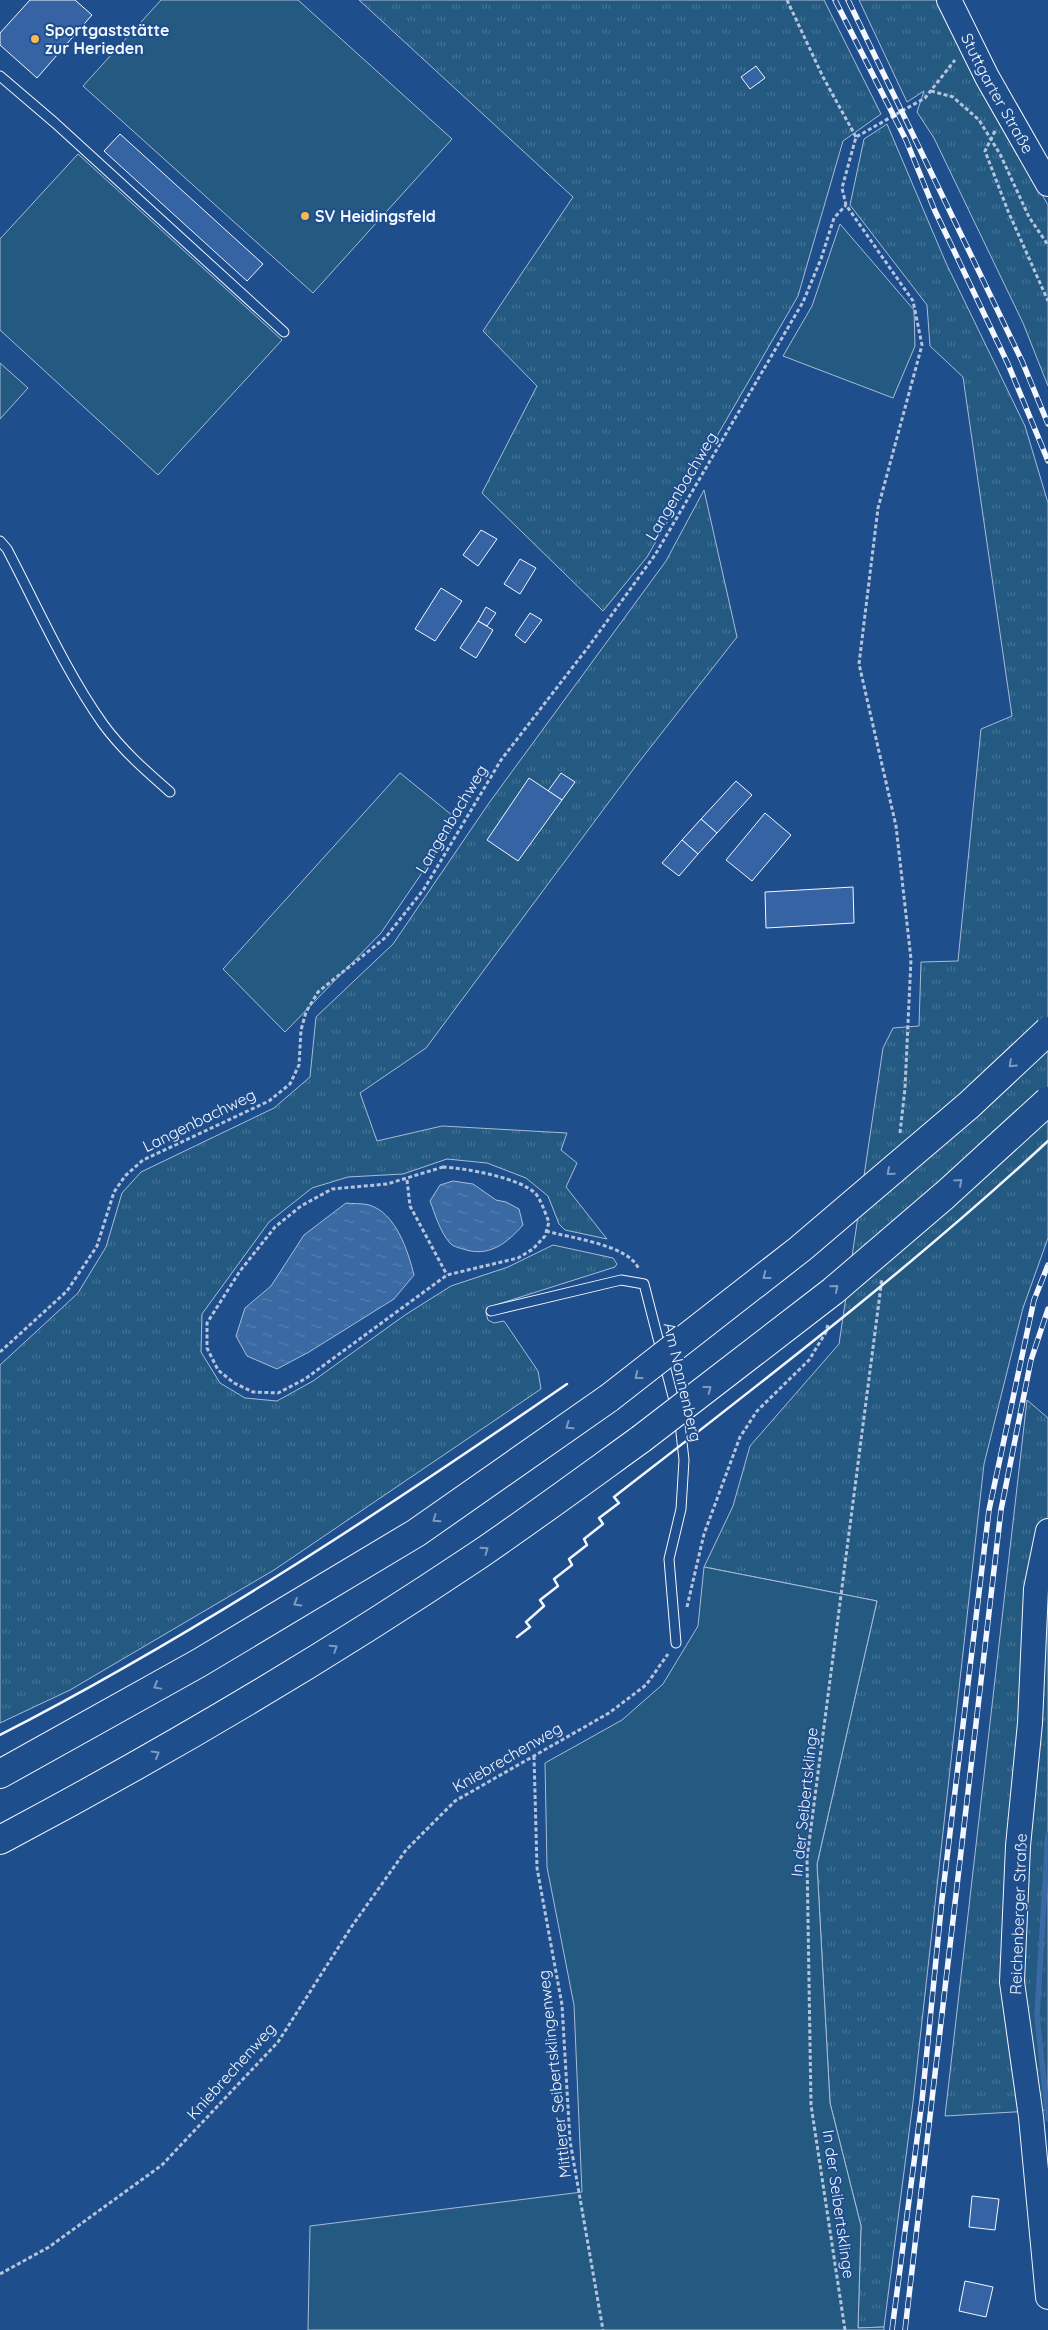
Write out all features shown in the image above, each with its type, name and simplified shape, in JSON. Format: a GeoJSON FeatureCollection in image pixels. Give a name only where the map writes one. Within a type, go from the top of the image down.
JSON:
{"type":"FeatureCollection","features":[{"type":"Feature","properties":{"kind":"highway"},"geometry":{"type":"LineString","coordinates":[[0,1774],[199,1663],[416,1533],[609,1398],[800,1249],[969,1105],[1048,1031]]}},
{"type":"Feature","properties":{"kind":"highway"},"geometry":{"type":"LineString","coordinates":[[0,1840],[72,1802],[309,1664],[479,1554],[641,1439],[832,1291],[945,1195],[1048,1101]]}},
{"type":"Feature","properties":{"kind":"highway"},"geometry":{"type":"LineString","coordinates":[[0,1761],[48,1748]]}},
{"type":"Feature","properties":{"kind":"highway"},"geometry":{"type":"LineString","coordinates":[[0,1861],[72,1802]]}},
{"type":"Feature","properties":{"kind":"main road","name":"Stuttgarter Straße"},"geometry":{"type":"LineString","coordinates":[[949,0],[987,76],[1048,184]]}},
{"type":"Feature","properties":{"kind":"main road","name":"Reichenberger Straße"},"geometry":{"type":"LineString","coordinates":[[1048,1531],[1036,1589],[1030,1722],[1018,1846],[1012,1982],[1031,2117],[1048,2297]]}},
{"type":"Feature","properties":{"kind":"lane"},"geometry":{"type":"LineString","coordinates":[[0,76],[284,332]]}},
{"type":"Feature","properties":{"kind":"lane"},"geometry":{"type":"LineString","coordinates":[[0,541],[7,550],[76,683],[104,725],[134,760],[170,792]]}},
{"type":"Feature","properties":{"kind":"lane"},"geometry":{"type":"LineString","coordinates":[[492,1311],[621,1280],[644,1284]]}},
{"type":"Feature","properties":{"kind":"lane","name":"Am Nonnenberg"},"geometry":{"type":"LineString","coordinates":[[644,1284],[680,1424],[684,1460],[681,1509],[669,1558],[676,1643]]}},
{"type":"Feature","properties":{"kind":"path"},"geometry":{"type":"LineString","coordinates":[[787,0],[823,77],[856,137],[842,188],[846,205],[913,301],[922,345],[878,508],[859,664],[896,826],[911,960],[907,1054]]}},
{"type":"Feature","properties":{"kind":"path"},"geometry":{"type":"LineString","coordinates":[[856,137],[925,98],[970,40]]}},
{"type":"Feature","properties":{"kind":"path"},"geometry":{"type":"LineString","coordinates":[[931,91],[953,97],[979,120],[991,140],[1029,217],[1048,244]]}},
{"type":"Feature","properties":{"kind":"path"},"geometry":{"type":"LineString","coordinates":[[1013,120],[995,131],[985,151],[1008,211],[1048,300]]}},
{"type":"Feature","properties":{"kind":"path","name":"Langenbachweg"},"geometry":{"type":"LineString","coordinates":[[0,1352],[67,1291],[97,1246],[114,1192],[124,1176],[144,1160],[269,1101],[290,1084],[299,1065],[301,1030],[306,1012],[318,992],[386,937],[424,889],[501,760],[589,646],[655,555],[803,302],[821,259],[834,218],[846,205]]}},
{"type":"Feature","properties":{"kind":"path"},"geometry":{"type":"LineString","coordinates":[[443,1167],[469,1169],[525,1187],[535,1193],[549,1222],[546,1232],[545,1236],[533,1249],[518,1258],[447,1275],[305,1378],[278,1393],[253,1392],[234,1383],[218,1370],[207,1348],[207,1323],[240,1271],[275,1227],[301,1206],[332,1188],[387,1184],[407,1180],[443,1167]]}},
{"type":"Feature","properties":{"kind":"path"},"geometry":{"type":"LineString","coordinates":[[407,1180],[410,1206],[447,1275]]}},
{"type":"Feature","properties":{"kind":"path"},"geometry":{"type":"LineString","coordinates":[[546,1232],[618,1250],[637,1264],[644,1284]]}},
{"type":"Feature","properties":{"kind":"path","name":"Kniebrechenweg"},"geometry":{"type":"LineString","coordinates":[[0,2274],[49,2247],[162,2165],[278,2042],[352,1926],[406,1850],[455,1801],[609,1713],[646,1685],[676,1643],[693,1586],[704,1534],[740,1437],[757,1410],[809,1360],[826,1332],[828,1323]]}},
{"type":"Feature","properties":{"kind":"path","name":"In der Seibertsklinge"},"geometry":{"type":"LineString","coordinates":[[845,2330],[811,2106],[807,1858],[875,1337]]}},
{"type":"Feature","properties":{"kind":"path","name":"Mittlerer Seibertsklingenweg"},"geometry":{"type":"LineString","coordinates":[[534,1755],[538,1868],[562,2005],[570,2141],[603,2330]]}},
{"type":"Feature","properties":{"kind":"green space","name":"SV Heidingsfeld"},"geometry":{"type":"Polygon","coordinates":[[[161,0],[298,0],[452,139],[313,293],[83,86],[161,0]]]}},
{"type":"Feature","properties":{"kind":"green space"},"geometry":{"type":"Polygon","coordinates":[[[359,0],[824,0],[881,114],[843,141],[798,296],[647,557],[603,611],[482,493],[537,386],[483,331],[573,197],[359,0]]]}},
{"type":"Feature","properties":{"kind":"green space"},"geometry":{"type":"Polygon","coordinates":[[[859,0],[936,0],[988,100],[1048,205],[1048,386],[1023,323],[934,138],[917,112],[924,91],[907,102],[859,0]]]}},
{"type":"Feature","properties":{"kind":"green space"},"geometry":{"type":"Polygon","coordinates":[[[887,124],[946,263],[1025,426],[1048,503],[1048,1238],[1023,1308],[984,1464],[913,2102],[884,2327],[858,2328],[861,2226],[830,2103],[817,1864],[877,1601],[704,1567],[733,1506],[750,1446],[839,1344],[883,1048],[893,1028],[919,1026],[921,962],[958,961],[981,729],[1012,716],[963,377],[930,346],[927,305],[850,205],[864,139],[887,124]]]}},
{"type":"Feature","properties":{"kind":"green space"},"geometry":{"type":"Polygon","coordinates":[[[78,154],[282,340],[158,475],[0,330],[0,239],[78,154]]]}},
{"type":"Feature","properties":{"kind":"green space"},"geometry":{"type":"Polygon","coordinates":[[[840,224],[914,310],[915,346],[893,398],[783,356],[812,306],[840,224]]]}},
{"type":"Feature","properties":{"kind":"green space"},"geometry":{"type":"Polygon","coordinates":[[[0,363],[28,388],[0,419],[0,363]]]}},
{"type":"Feature","properties":{"kind":"green space"},"geometry":{"type":"Polygon","coordinates":[[[704,490],[737,637],[635,767],[426,1048],[360,1093],[377,1141],[442,1126],[567,1133],[561,1150],[577,1163],[566,1187],[607,1239],[565,1230],[559,1224],[548,1196],[526,1178],[487,1163],[447,1159],[403,1174],[348,1177],[312,1188],[269,1222],[202,1314],[201,1352],[220,1383],[245,1398],[277,1401],[313,1381],[405,1315],[451,1286],[508,1267],[553,1245],[613,1258],[617,1264],[615,1267],[489,1307],[486,1313],[488,1320],[494,1323],[504,1321],[538,1371],[541,1389],[274,1570],[70,1690],[0,1723],[0,1365],[78,1293],[106,1247],[122,1193],[141,1172],[274,1108],[310,1077],[316,1017],[393,944],[489,803],[666,561],[704,490]]]}},
{"type":"Feature","properties":{"kind":"green space"},"geometry":{"type":"Polygon","coordinates":[[[400,773],[458,820],[381,933],[285,1032],[223,969],[400,773]]]}},
{"type":"Feature","properties":{"kind":"green space"},"geometry":{"type":"Polygon","coordinates":[[[1027,1400],[1048,1418],[1048,2110],[945,2116],[1027,1400]]]}},
{"type":"Feature","properties":{"kind":"green space"},"geometry":{"type":"Polygon","coordinates":[[[704,1567],[877,1601],[817,1864],[830,2103],[861,2226],[858,2328],[884,2327],[884,2330],[308,2330],[310,2226],[582,2192],[574,2005],[547,1867],[545,1763],[622,1720],[663,1684],[698,1626],[704,1567]]]}},
{"type":"Feature","properties":{"kind":"water"},"geometry":{"type":"Polygon","coordinates":[[[453,1181],[473,1184],[496,1200],[506,1202],[519,1209],[523,1225],[511,1238],[489,1250],[481,1252],[472,1251],[452,1245],[446,1239],[430,1201],[440,1185],[453,1181]]]}},
{"type":"Feature","properties":{"kind":"water"},"geometry":{"type":"Polygon","coordinates":[[[346,1203],[369,1205],[387,1216],[394,1224],[404,1244],[414,1275],[394,1299],[309,1352],[277,1369],[247,1356],[236,1336],[245,1308],[271,1286],[304,1235],[346,1203]]]}},
{"type":"Feature","properties":{"kind":"building","name":"Sportgaststätte zur Herieden"},"geometry":{"type":"Polygon","coordinates":[[[30,0],[75,0],[92,15],[37,78],[0,45],[0,33],[30,0]]]}},
{"type":"Feature","properties":{"kind":"building"},"geometry":{"type":"Polygon","coordinates":[[[756,66],[765,78],[750,89],[741,77],[756,66]]]}},
{"type":"Feature","properties":{"kind":"building"},"geometry":{"type":"Polygon","coordinates":[[[120,134],[263,264],[247,281],[104,151],[120,134]]]}},
{"type":"Feature","properties":{"kind":"building"},"geometry":{"type":"Polygon","coordinates":[[[481,530],[497,539],[478,566],[463,555],[481,530]]]}},
{"type":"Feature","properties":{"kind":"building"},"geometry":{"type":"Polygon","coordinates":[[[520,559],[536,568],[520,594],[504,584],[520,559]]]}},
{"type":"Feature","properties":{"kind":"building"},"geometry":{"type":"Polygon","coordinates":[[[441,588],[462,601],[435,641],[415,629],[441,588]]]}},
{"type":"Feature","properties":{"kind":"building"},"geometry":{"type":"Polygon","coordinates":[[[486,607],[496,613],[487,626],[478,621],[486,607]]]}},
{"type":"Feature","properties":{"kind":"building"},"geometry":{"type":"Polygon","coordinates":[[[530,613],[542,620],[525,643],[515,635],[530,613]]]}},
{"type":"Feature","properties":{"kind":"building"},"geometry":{"type":"Polygon","coordinates":[[[478,621],[493,630],[476,658],[460,648],[478,621]]]}},
{"type":"Feature","properties":{"kind":"building"},"geometry":{"type":"Polygon","coordinates":[[[561,773],[575,782],[562,800],[548,791],[561,773]]]}},
{"type":"Feature","properties":{"kind":"building"},"geometry":{"type":"Polygon","coordinates":[[[529,778],[562,800],[518,861],[487,840],[529,778]]]}},
{"type":"Feature","properties":{"kind":"building"},"geometry":{"type":"Polygon","coordinates":[[[736,781],[752,795],[717,833],[701,819],[736,781]]]}},
{"type":"Feature","properties":{"kind":"building"},"geometry":{"type":"Polygon","coordinates":[[[765,813],[791,835],[752,881],[726,860],[765,813]]]}},
{"type":"Feature","properties":{"kind":"building"},"geometry":{"type":"Polygon","coordinates":[[[701,819],[717,833],[698,854],[682,840],[701,819]]]}},
{"type":"Feature","properties":{"kind":"building"},"geometry":{"type":"Polygon","coordinates":[[[682,840],[698,854],[679,876],[662,863],[682,840]]]}},
{"type":"Feature","properties":{"kind":"building"},"geometry":{"type":"Polygon","coordinates":[[[853,887],[854,923],[766,928],[765,892],[853,887]]]}},
{"type":"Feature","properties":{"kind":"building"},"geometry":{"type":"Polygon","coordinates":[[[972,2196],[999,2199],[995,2230],[969,2227],[972,2196]]]}},
{"type":"Feature","properties":{"kind":"building"},"geometry":{"type":"Polygon","coordinates":[[[965,2281],[993,2287],[986,2317],[959,2311],[965,2281]]]}},
{"type":"Feature","properties":{"kind":"waterway"},"geometry":{"type":"LineString","coordinates":[[1048,1835],[1037,2016],[1048,2119]]}},
{"type":"Feature","properties":{"kind":"railway"},"geometry":{"type":"LineString","coordinates":[[835,0],[906,140],[935,211],[1008,364],[1048,461]]}},
{"type":"Feature","properties":{"kind":"railway"},"geometry":{"type":"LineString","coordinates":[[848,0],[1022,361],[1048,424]]}},
{"type":"Feature","properties":{"kind":"railway"},"geometry":{"type":"LineString","coordinates":[[892,2330],[922,2101],[942,1899],[989,1510],[1034,1300],[1048,1265]]}},
{"type":"Feature","properties":{"kind":"railway"},"geometry":{"type":"LineString","coordinates":[[905,2330],[1001,1510],[1031,1360],[1048,1309]]}},
{"type":"Feature","properties":{"kind":"wall"},"geometry":{"type":"LineString","coordinates":[[517,1637],[530,1627],[526,1622],[544,1606],[540,1600],[558,1586],[554,1579],[572,1565],[569,1559],[587,1545],[584,1539],[603,1524],[599,1518],[619,1503],[614,1497],[835,1324],[943,1234],[1048,1141]]}},
{"type":"Feature","properties":{"kind":"wall"},"geometry":{"type":"LineString","coordinates":[[0,1735],[146,1655],[289,1569],[429,1478],[567,1384]]}},
{"type":"Feature","properties":{"kind":"place","name":"Sportgaststätte zur Herieden"},"geometry":{"type":"Point","coordinates":[35,39]}},
{"type":"Feature","properties":{"kind":"place","name":"SV Heidingsfeld"},"geometry":{"type":"Point","coordinates":[305,216]}}]}
